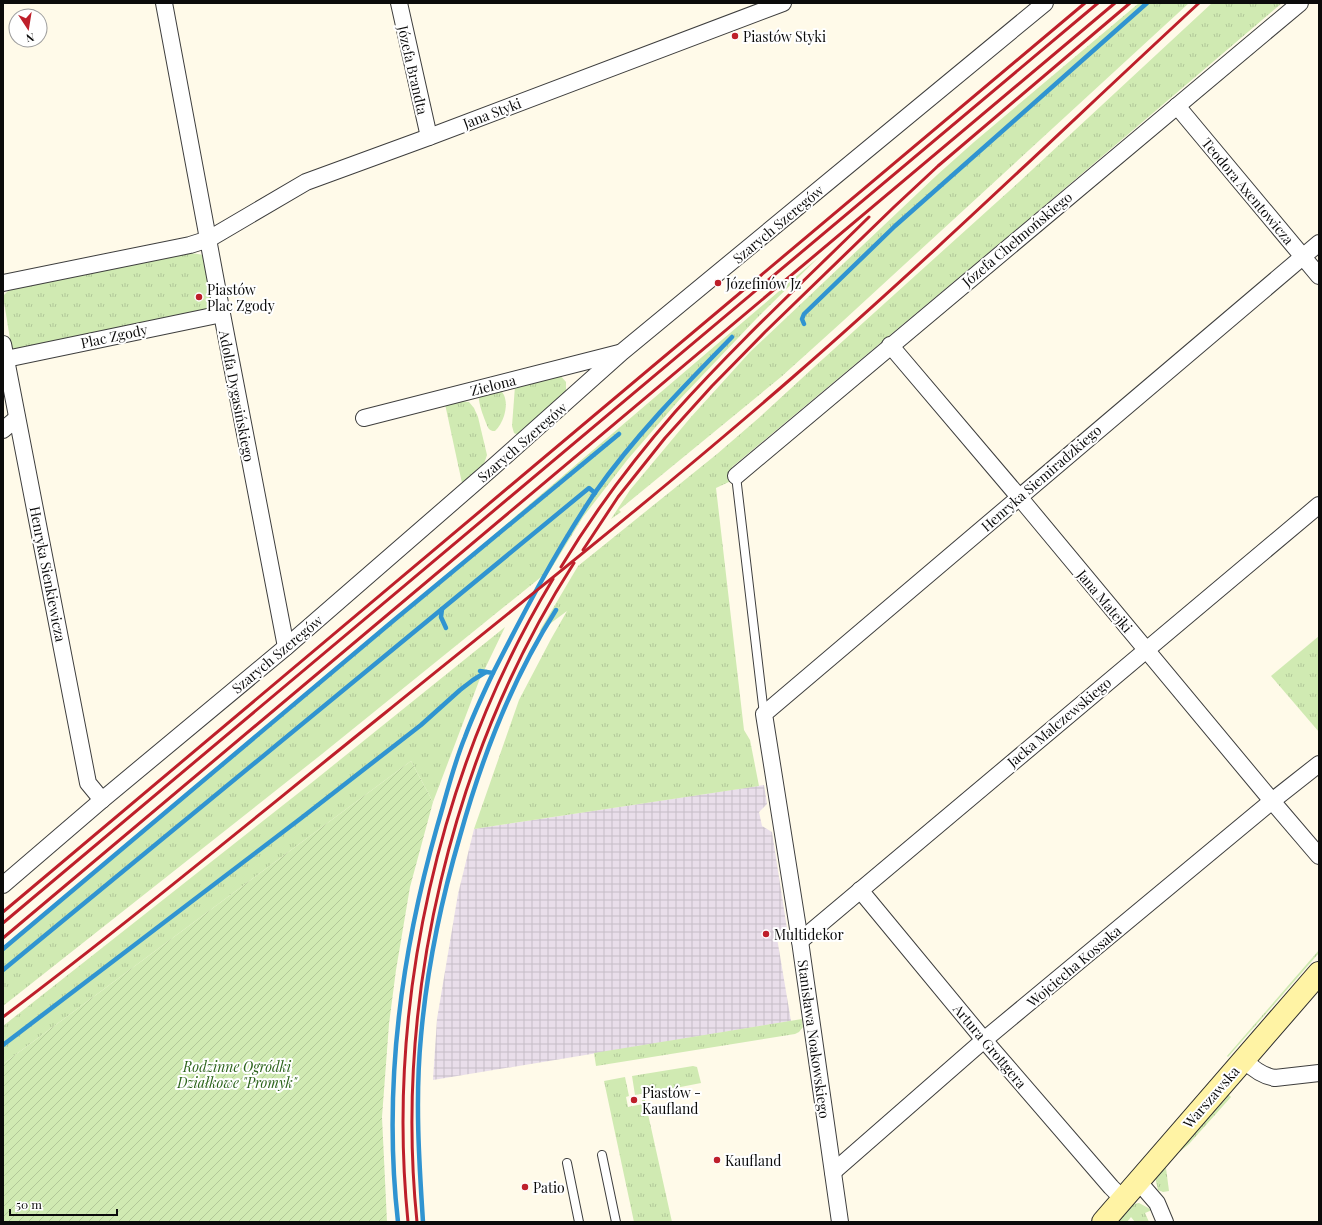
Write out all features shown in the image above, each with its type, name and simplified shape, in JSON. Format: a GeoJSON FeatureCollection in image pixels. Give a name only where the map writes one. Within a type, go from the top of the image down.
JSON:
{"type":"FeatureCollection","features":[{"type":"Feature","properties":{"kind":"street","name":"Adolfa Dygasińskiego"},"geometry":{"type":"LineString","coordinates":[[164,3],[286,647]]}},
{"type":"Feature","properties":{"kind":"street","name":"Józefa Brandta"},"geometry":{"type":"LineString","coordinates":[[399,3],[428,137]]}},
{"type":"Feature","properties":{"kind":"street","name":"Jana Styki"},"geometry":{"type":"LineString","coordinates":[[209,239],[306,182],[783,3]]}},
{"type":"Feature","properties":{"kind":"street","name":"Szarych Szeregów"},"geometry":{"type":"LineString","coordinates":[[3,885],[102,800],[286,647],[492,468],[622,352],[1045,3]]}},
{"type":"Feature","properties":{"kind":"street","name":"Józefa Chełmońskiego"},"geometry":{"type":"LineString","coordinates":[[736,476],[890,345],[1300,3]]}},
{"type":"Feature","properties":{"kind":"street","name":"Teodora Axentowicza"},"geometry":{"type":"LineString","coordinates":[[1177,106],[1304,256],[1319,276]]}},
{"type":"Feature","properties":{"kind":"street"},"geometry":{"type":"LineString","coordinates":[[3,283],[190,245],[209,239]]}},
{"type":"Feature","properties":{"kind":"street","name":"Henryka Siemiradzkiego"},"geometry":{"type":"LineString","coordinates":[[764,714],[1319,243]]}},
{"type":"Feature","properties":{"kind":"street","name":"Plac Zgody"},"geometry":{"type":"LineString","coordinates":[[4,351],[222,314]]}},
{"type":"Feature","properties":{"kind":"street","name":"Jana Matejki"},"geometry":{"type":"LineString","coordinates":[[890,345],[1319,856]]}},
{"type":"Feature","properties":{"kind":"street","name":"Henryka Sienkiewicza"},"geometry":{"type":"LineString","coordinates":[[4,351],[88,783],[102,800]]}},
{"type":"Feature","properties":{"kind":"street","name":"Zielona"},"geometry":{"type":"LineString","coordinates":[[364,418],[622,352]]}},
{"type":"Feature","properties":{"kind":"street"},"geometry":{"type":"LineString","coordinates":[[3,430],[17,418]]}},
{"type":"Feature","properties":{"kind":"street","name":"Jacka Malczewskiego"},"geometry":{"type":"LineString","coordinates":[[800,941],[1319,505]]}},
{"type":"Feature","properties":{"kind":"street","name":"Stanisława Noakowskiego"},"geometry":{"type":"LineString","coordinates":[[764,714],[800,941],[840,1222]]}},
{"type":"Feature","properties":{"kind":"street","name":"Wojciecha Kossaka"},"geometry":{"type":"LineString","coordinates":[[833,1172],[984,1040],[1272,801],[1319,764]]}},
{"type":"Feature","properties":{"kind":"street","name":"Artura Grottgera"},"geometry":{"type":"LineString","coordinates":[[860,890],[984,1040],[1110,1187],[1123,1199]]}},
{"type":"Feature","properties":{"kind":"street","name":"Warszawska"},"geometry":{"type":"LineString","coordinates":[[1102,1222],[1319,973]]}},
{"type":"Feature","properties":{"kind":"street"},"geometry":{"type":"LineString","coordinates":[[1244,1060],[1261,1074],[1270,1078],[1319,1073]]}},
{"type":"Feature","properties":{"kind":"street"},"geometry":{"type":"LineString","coordinates":[[1138,1181],[1157,1203],[1165,1222]]}},
{"type":"Feature","properties":{"kind":"lane"},"geometry":{"type":"LineString","coordinates":[[736,476],[764,714]]}},
{"type":"Feature","properties":{"kind":"lane"},"geometry":{"type":"LineString","coordinates":[[602,1155],[616,1222]]}},
{"type":"Feature","properties":{"kind":"lane"},"geometry":{"type":"LineString","coordinates":[[567,1163],[579,1222]]}},
{"type":"Feature","properties":{"kind":"shaded area"},"geometry":{"type":"Polygon","coordinates":[[[764,785],[767,804],[759,812],[762,826],[772,832],[788,935],[777,938],[791,1021],[433,1080],[437,1019],[458,894],[474,829],[764,785]]]}},
{"type":"Feature","properties":{"kind":"green space"},"geometry":{"type":"Polygon","coordinates":[[[1139,3],[1189,3],[781,377],[619,510],[621,512],[611,519],[630,490],[691,417],[750,352],[937,175],[1139,3]]]}},
{"type":"Feature","properties":{"kind":"green space"},"geometry":{"type":"Polygon","coordinates":[[[1212,3],[1282,3],[1024,223],[732,467],[731,481],[716,488],[744,730],[750,740],[759,786],[474,829],[519,700],[567,611],[539,632],[578,566],[717,454],[761,416],[1019,182],[1212,3]]]}},
{"type":"Feature","properties":{"kind":"green space"},"geometry":{"type":"Polygon","coordinates":[[[191,253],[204,255],[214,305],[212,311],[12,351],[3,296],[11,288],[191,253]]]}},
{"type":"Feature","properties":{"kind":"green space"},"geometry":{"type":"Polygon","coordinates":[[[819,257],[757,318],[680,399],[628,459],[583,517],[551,569],[322,754],[3,1006],[3,949],[393,621],[819,257]]]}},
{"type":"Feature","properties":{"kind":"green space"},"geometry":{"type":"Polygon","coordinates":[[[558,373],[566,382],[566,394],[518,435],[514,433],[512,426],[515,386],[558,373]]]}},
{"type":"Feature","properties":{"kind":"green space"},"geometry":{"type":"Polygon","coordinates":[[[500,389],[504,394],[506,406],[498,428],[493,431],[489,429],[484,418],[479,396],[482,391],[500,389]]]}},
{"type":"Feature","properties":{"kind":"green space"},"geometry":{"type":"Polygon","coordinates":[[[459,401],[469,402],[474,408],[478,417],[487,455],[483,467],[462,483],[445,404],[459,401]]]}},
{"type":"Feature","properties":{"kind":"green space"},"geometry":{"type":"Polygon","coordinates":[[[505,627],[479,681],[433,802],[411,761],[3,1064],[3,1026],[315,780],[505,627]]]}},
{"type":"Feature","properties":{"kind":"green space"},"geometry":{"type":"Polygon","coordinates":[[[1319,636],[1319,732],[1271,676],[1319,636]]]}},
{"type":"Feature","properties":{"kind":"green space","name":"Rodzinne Ogródki Działkowe \"Promyk\""},"geometry":{"type":"Polygon","coordinates":[[[411,761],[433,802],[410,887],[396,970],[389,1024],[382,1117],[387,1222],[3,1222],[3,1064],[411,761]]]}},
{"type":"Feature","properties":{"kind":"green space"},"geometry":{"type":"Polygon","coordinates":[[[1319,950],[1319,953],[1228,1057],[1227,1056],[1319,950]]]}},
{"type":"Feature","properties":{"kind":"green space"},"geometry":{"type":"Polygon","coordinates":[[[802,1019],[803,1027],[795,1034],[596,1066],[594,1053],[802,1019]]]}},
{"type":"Feature","properties":{"kind":"green space"},"geometry":{"type":"Polygon","coordinates":[[[693,1066],[697,1067],[701,1083],[635,1095],[632,1076],[693,1066]]]}},
{"type":"Feature","properties":{"kind":"green space"},"geometry":{"type":"Polygon","coordinates":[[[625,1077],[629,1096],[626,1097],[628,1107],[643,1104],[641,1096],[644,1096],[672,1222],[634,1222],[604,1081],[625,1077]]]}},
{"type":"Feature","properties":{"kind":"green space"},"geometry":{"type":"Polygon","coordinates":[[[1227,1093],[1231,1097],[1189,1144],[1171,1159],[1227,1093]]]}},
{"type":"Feature","properties":{"kind":"green space"},"geometry":{"type":"Polygon","coordinates":[[[1162,1165],[1166,1168],[1169,1191],[1163,1192],[1158,1190],[1155,1177],[1162,1165]]]}},
{"type":"Feature","properties":{"kind":"green space"},"geometry":{"type":"Polygon","coordinates":[[[1139,1203],[1152,1210],[1145,1213],[1149,1222],[1135,1222],[1131,1217],[1127,1222],[1112,1222],[1133,1204],[1139,1203]]]}},
{"type":"Feature","properties":{"kind":"waterway"},"geometry":{"type":"LineString","coordinates":[[804,324],[802,319],[804,314],[895,226],[1147,3]]}},
{"type":"Feature","properties":{"kind":"waterway"},"geometry":{"type":"LineString","coordinates":[[493,673],[541,582],[594,494],[642,432],[732,337]]}},
{"type":"Feature","properties":{"kind":"waterway"},"geometry":{"type":"LineString","coordinates":[[3,949],[393,621],[619,434]]}},
{"type":"Feature","properties":{"kind":"waterway"},"geometry":{"type":"LineString","coordinates":[[3,970],[589,488],[595,493]]}},
{"type":"Feature","properties":{"kind":"waterway"},"geometry":{"type":"LineString","coordinates":[[442,609],[441,617],[446,628]]}},
{"type":"Feature","properties":{"kind":"waterway"},"geometry":{"type":"LineString","coordinates":[[423,1222],[418,1129],[419,1059],[427,985],[441,910],[453,860],[488,748],[512,691],[540,636],[556,610]]}},
{"type":"Feature","properties":{"kind":"waterway"},"geometry":{"type":"LineString","coordinates":[[398,1222],[394,1172],[394,1072],[398,1023],[405,973],[424,875],[450,782],[468,729],[493,673],[480,671]]}},
{"type":"Feature","properties":{"kind":"waterway"},"geometry":{"type":"LineString","coordinates":[[3,1045],[300,819],[421,725],[460,690],[486,672]]}},
{"type":"Feature","properties":{"kind":"railway"},"geometry":{"type":"LineString","coordinates":[[3,912],[1085,3]]}},
{"type":"Feature","properties":{"kind":"railway"},"geometry":{"type":"LineString","coordinates":[[3,923],[1098,3]]}},
{"type":"Feature","properties":{"kind":"railway"},"geometry":{"type":"LineString","coordinates":[[3,938],[1115,3]]}},
{"type":"Feature","properties":{"kind":"railway"},"geometry":{"type":"LineString","coordinates":[[583,550],[618,497],[665,438],[712,386],[765,332],[938,166],[1130,3]]}},
{"type":"Feature","properties":{"kind":"railway"},"geometry":{"type":"LineString","coordinates":[[3,1017],[52,980],[195,866],[590,547],[743,420],[845,331],[998,192],[1199,3]]}},
{"type":"Feature","properties":{"kind":"railway"},"geometry":{"type":"LineString","coordinates":[[561,567],[587,526],[615,487],[675,412],[746,337],[869,217]]}},
{"type":"Feature","properties":{"kind":"railway"},"geometry":{"type":"LineString","coordinates":[[417,1222],[412,1137],[415,1051],[424,965],[441,880],[465,796],[495,715],[531,637],[574,563]]}},
{"type":"Feature","properties":{"kind":"railway"},"geometry":{"type":"LineString","coordinates":[[408,1222],[403,1139],[405,1056],[414,972],[430,889],[451,808],[479,728],[513,652],[553,579]]}},
{"type":"Feature","properties":{"kind":"place","name":"Piastów Styki"},"geometry":{"type":"Point","coordinates":[735,36]}},
{"type":"Feature","properties":{"kind":"place","name":"Józefinów Jz"},"geometry":{"type":"Point","coordinates":[718,283]}},
{"type":"Feature","properties":{"kind":"place","name":"Piastów Plac Zgody"},"geometry":{"type":"Point","coordinates":[199,297]}},
{"type":"Feature","properties":{"kind":"place","name":"Multidekor"},"geometry":{"type":"Point","coordinates":[766,934]}},
{"type":"Feature","properties":{"kind":"place","name":"Piastów - Kaufland"},"geometry":{"type":"Point","coordinates":[634,1100]}},
{"type":"Feature","properties":{"kind":"place","name":"Kaufland"},"geometry":{"type":"Point","coordinates":[717,1160]}},
{"type":"Feature","properties":{"kind":"place","name":"Patio"},"geometry":{"type":"Point","coordinates":[525,1187]}}]}
